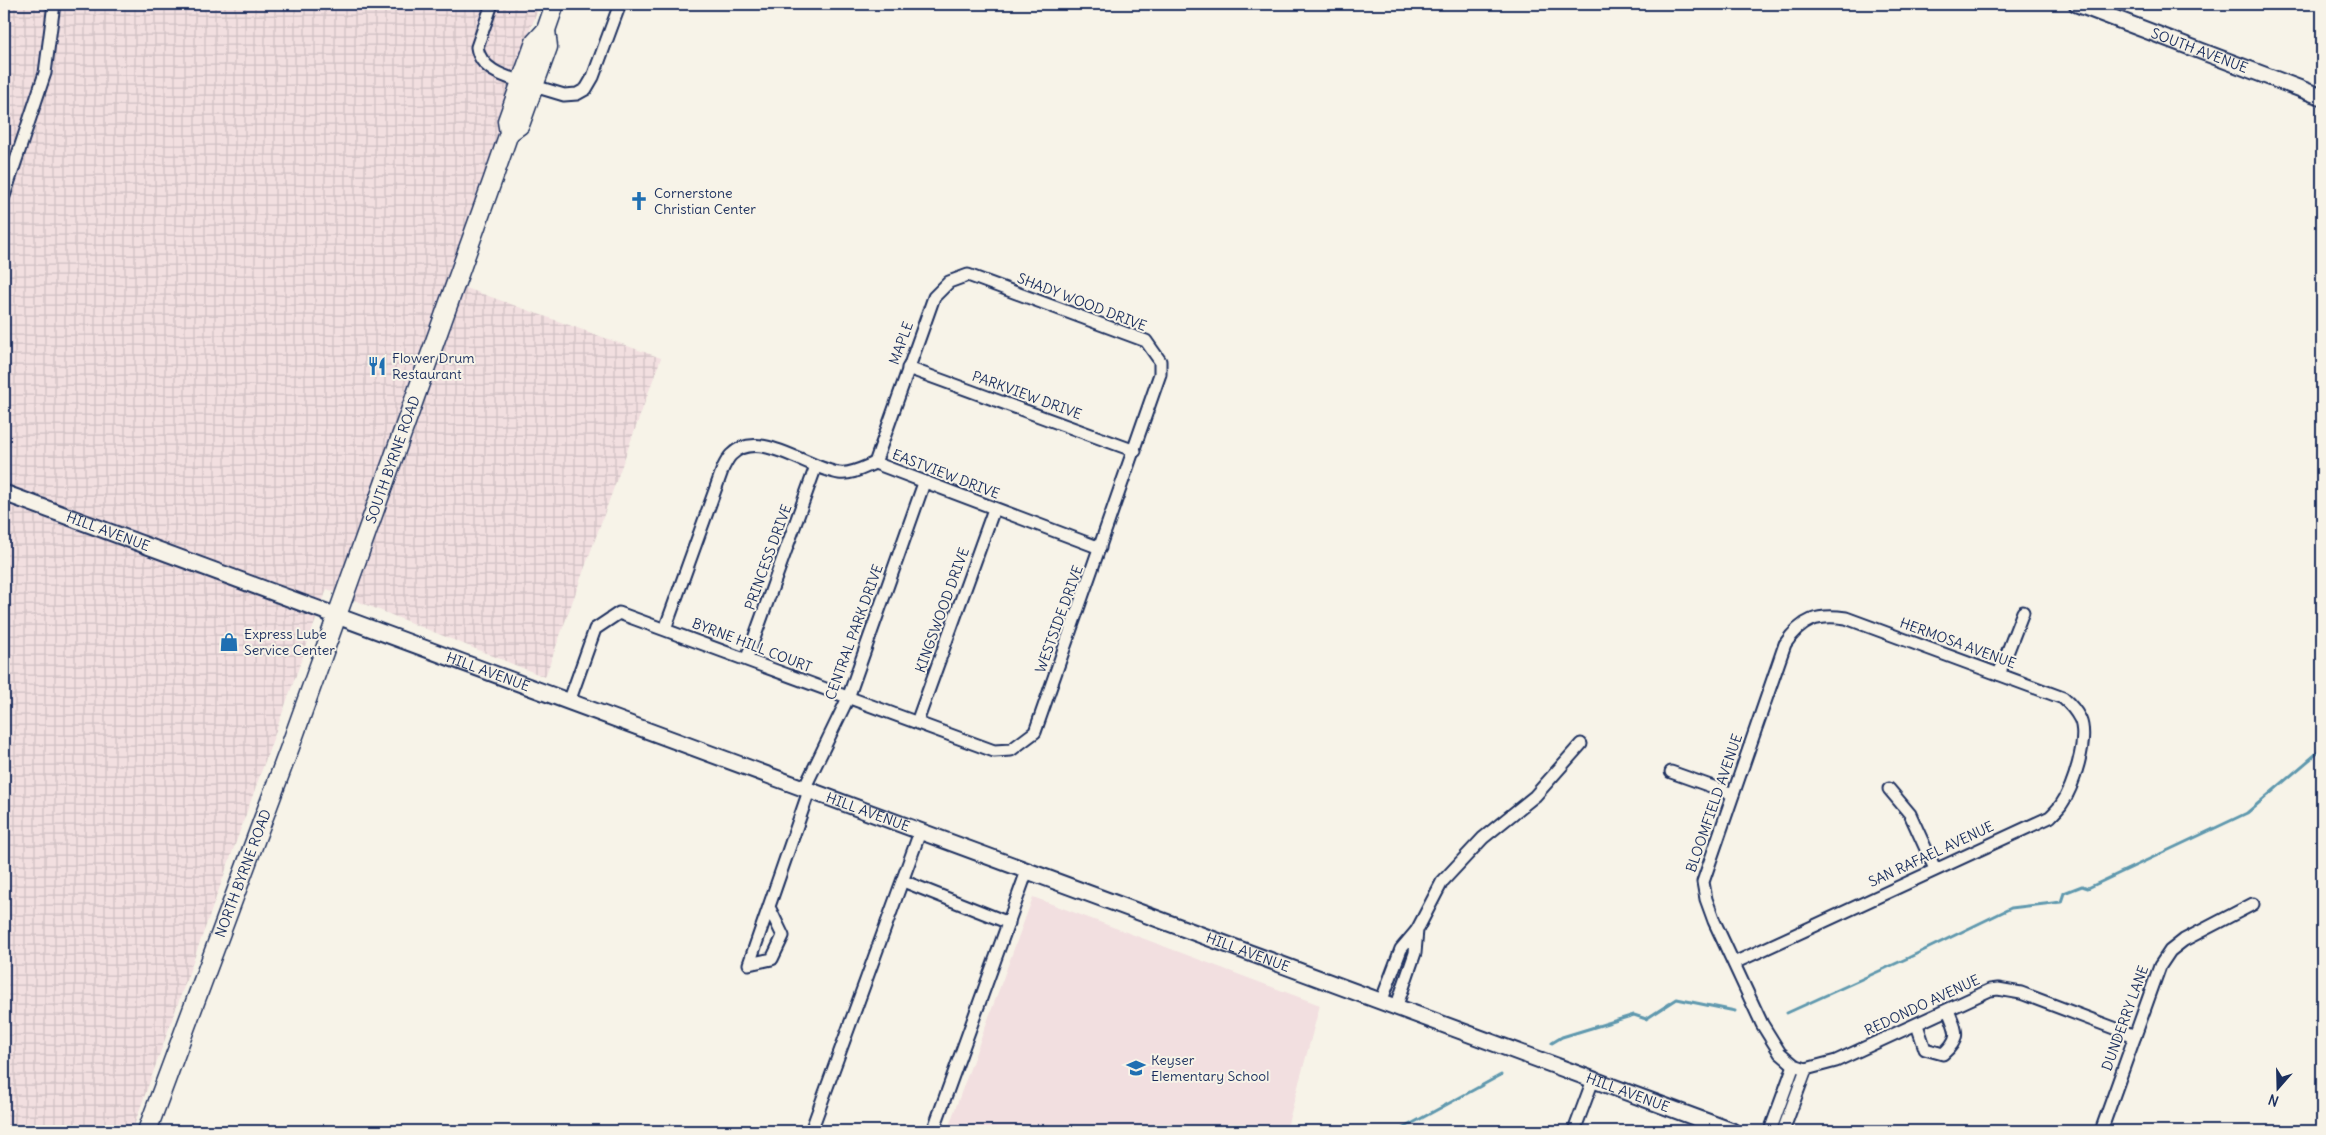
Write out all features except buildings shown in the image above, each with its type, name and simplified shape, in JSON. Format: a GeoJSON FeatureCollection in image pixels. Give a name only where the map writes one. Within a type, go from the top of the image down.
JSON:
{"type":"FeatureCollection","features":[{"type":"Feature","properties":{"kind":"main road","name":"SOUTH BYRNE ROAD"},"geometry":{"type":"LineString","coordinates":[[337,616],[509,133],[520,125],[528,84],[548,47],[546,30],[556,4]]}},
{"type":"Feature","properties":{"kind":"main road","name":"SOUTH AVENUE"},"geometry":{"type":"LineString","coordinates":[[2077,4],[2322,97]]}},
{"type":"Feature","properties":{"kind":"main road","name":"HILL AVENUE"},"geometry":{"type":"LineString","coordinates":[[4,493],[1732,1131]]}},
{"type":"Feature","properties":{"kind":"main road","name":"NORTH BYRNE ROAD"},"geometry":{"type":"LineString","coordinates":[[147,1131],[337,616]]}},
{"type":"Feature","properties":{"kind":"street"},"geometry":{"type":"LineString","coordinates":[[4,196],[45,73],[54,4]]}},
{"type":"Feature","properties":{"kind":"street"},"geometry":{"type":"LineString","coordinates":[[492,4],[477,47],[483,61],[491,69],[504,76],[564,95],[577,94],[586,89],[593,77],[620,4]]}},
{"type":"Feature","properties":{"kind":"street","name":"MAPLE"},"geometry":{"type":"LineString","coordinates":[[876,463],[934,297],[949,282],[968,275],[991,284]]}},
{"type":"Feature","properties":{"kind":"street","name":"SHADY WOOD DRIVE"},"geometry":{"type":"LineString","coordinates":[[991,284],[1146,341],[1160,361],[1160,374],[1135,451]]}},
{"type":"Feature","properties":{"kind":"street","name":"PARKVIEW DRIVE"},"geometry":{"type":"LineString","coordinates":[[908,368],[1135,451]]}},
{"type":"Feature","properties":{"kind":"street","name":"EASTVIEW DRIVE"},"geometry":{"type":"LineString","coordinates":[[665,629],[723,468],[731,455],[746,445],[764,446],[840,473],[857,470],[876,463],[924,483],[1100,548]]}},
{"type":"Feature","properties":{"kind":"street","name":"WESTSIDE DRIVE"},"geometry":{"type":"LineString","coordinates":[[973,743],[994,751],[1011,750],[1035,732],[1135,451]]}},
{"type":"Feature","properties":{"kind":"street","name":"PRINCESS DRIVE"},"geometry":{"type":"LineString","coordinates":[[748,658],[816,466]]}},
{"type":"Feature","properties":{"kind":"street","name":"CENTRAL PARK DRIVE"},"geometry":{"type":"LineString","coordinates":[[769,907],[807,789],[848,698],[924,483]]}},
{"type":"Feature","properties":{"kind":"street","name":"KINGSWOOD DRIVE"},"geometry":{"type":"LineString","coordinates":[[917,722],[994,509]]}},
{"type":"Feature","properties":{"kind":"street"},"geometry":{"type":"LineString","coordinates":[[1999,674],[2022,612]]}},
{"type":"Feature","properties":{"kind":"street","name":"BYRNE HILL COURT"},"geometry":{"type":"LineString","coordinates":[[569,702],[595,629],[619,613],[748,658],[848,698],[973,743]]}},
{"type":"Feature","properties":{"kind":"street","name":"HERMOSA AVENUE"},"geometry":{"type":"LineString","coordinates":[[1810,620],[1828,615],[1846,618],[2063,698],[2074,709],[2082,724]]}},
{"type":"Feature","properties":{"kind":"street","name":"BLOOMFIELD AVENUE"},"geometry":{"type":"LineString","coordinates":[[1806,1069],[1794,1065],[1780,1053],[1762,1024],[1706,899],[1703,882],[1785,644],[1794,630],[1810,620]]}},
{"type":"Feature","properties":{"kind":"street","name":"SAN RAFAEL AVENUE"},"geometry":{"type":"LineString","coordinates":[[1734,963],[1935,868],[2050,817],[2061,806],[2069,789],[2081,751],[2084,734],[2082,724]]}},
{"type":"Feature","properties":{"kind":"street"},"geometry":{"type":"LineString","coordinates":[[1381,1002],[1401,948],[1417,930],[1442,882],[1483,838],[1535,796],[1581,744]]}},
{"type":"Feature","properties":{"kind":"street"},"geometry":{"type":"LineString","coordinates":[[1670,772],[1732,794]]}},
{"type":"Feature","properties":{"kind":"street"},"geometry":{"type":"LineString","coordinates":[[1889,789],[1910,814],[1935,868]]}},
{"type":"Feature","properties":{"kind":"street"},"geometry":{"type":"LineString","coordinates":[[811,1131],[920,832]]}},
{"type":"Feature","properties":{"kind":"street"},"geometry":{"type":"LineString","coordinates":[[932,1131],[1028,871]]}},
{"type":"Feature","properties":{"kind":"street"},"geometry":{"type":"LineString","coordinates":[[903,881],[1009,923]]}},
{"type":"Feature","properties":{"kind":"street","name":"DUNDERRY LANE"},"geometry":{"type":"LineString","coordinates":[[2101,1131],[2160,966],[2170,951],[2184,940],[2253,904]]}},
{"type":"Feature","properties":{"kind":"street"},"geometry":{"type":"LineString","coordinates":[[1396,1008],[1415,953],[1417,930]]}},
{"type":"Feature","properties":{"kind":"street","name":"REDONDO AVENUE"},"geometry":{"type":"LineString","coordinates":[[1806,1069],[1836,1062],[1990,990],[1998,989],[2020,993],[2135,1036]]}},
{"type":"Feature","properties":{"kind":"street"},"geometry":{"type":"LineString","coordinates":[[1916,1025],[1925,1049],[1943,1054],[1954,1044],[1957,1034],[1948,1010]]}},
{"type":"Feature","properties":{"kind":"street"},"geometry":{"type":"LineString","coordinates":[[1770,1131],[1794,1065]]}},
{"type":"Feature","properties":{"kind":"street"},"geometry":{"type":"LineString","coordinates":[[1783,1131],[1806,1069]]}},
{"type":"Feature","properties":{"kind":"street"},"geometry":{"type":"LineString","coordinates":[[1574,1131],[1593,1080]]}},
{"type":"Feature","properties":{"kind":"shaded area"},"geometry":{"type":"Polygon","coordinates":[[[4,4],[540,4],[512,78],[493,179],[455,284],[661,358],[545,677],[327,589],[132,1131],[4,1131],[4,4]]]}},
{"type":"Feature","properties":{"kind":"shaded area","name":"Keyser Elementary School"},"geometry":{"type":"Polygon","coordinates":[[[1033,897],[1320,1005],[1286,1131],[947,1131],[1033,897]]]}},
{"type":"Feature","properties":{"kind":"waterway"},"geometry":{"type":"LineString","coordinates":[[1787,1013],[1908,958],[2011,908],[2061,902],[2064,893],[2082,886],[2088,888],[2247,813],[2322,749]]}},
{"type":"Feature","properties":{"kind":"waterway"},"geometry":{"type":"LineString","coordinates":[[1552,1043],[1562,1037],[1634,1015],[1646,1019],[1677,999],[1735,1011]]}},
{"type":"Feature","properties":{"kind":"waterway"},"geometry":{"type":"LineString","coordinates":[[1398,1131],[1501,1075]]}},
{"type":"Feature","properties":{"kind":"place","name":"Cornerstone Christian Center"},"geometry":{"type":"Point","coordinates":[639,201]}},
{"type":"Feature","properties":{"kind":"place","name":"Flower Drum Restaurant"},"geometry":{"type":"Point","coordinates":[377,366]}},
{"type":"Feature","properties":{"kind":"place","name":"Express Lube Service Center"},"geometry":{"type":"Point","coordinates":[229,642]}},
{"type":"Feature","properties":{"kind":"place","name":"Keyser Elementary School"},"geometry":{"type":"Point","coordinates":[1136,1068]}}]}
